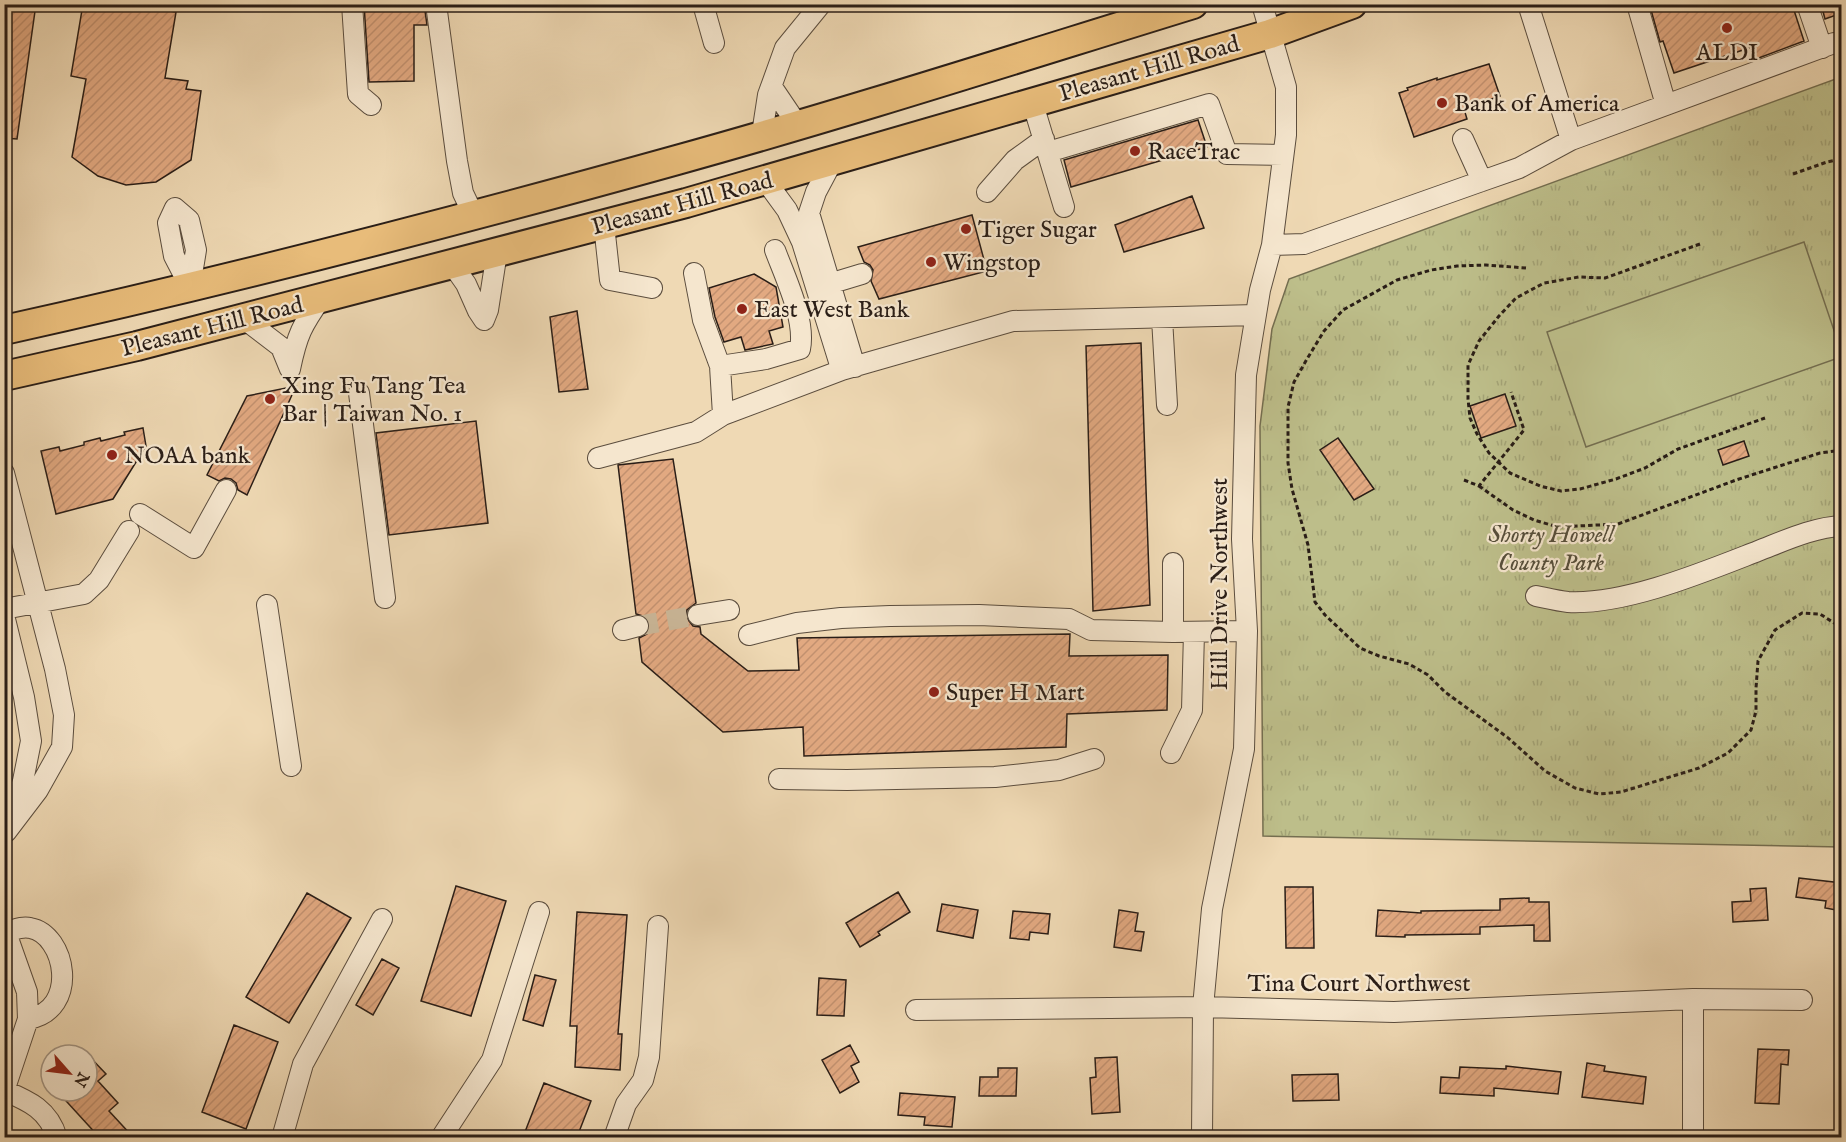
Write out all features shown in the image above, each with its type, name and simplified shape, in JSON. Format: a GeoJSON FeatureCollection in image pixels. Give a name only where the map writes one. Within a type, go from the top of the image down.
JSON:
{"type":"FeatureCollection","features":[{"type":"Feature","properties":{"kind":"highway","name":"Pleasant Hill Road"},"geometry":{"type":"LineString","coordinates":[[4,330],[190,287],[679,159],[1161,10],[1193,4]]}},
{"type":"Feature","properties":{"kind":"highway","name":"Pleasant Hill Road"},"geometry":{"type":"LineString","coordinates":[[4,376],[137,346],[604,225],[1270,34],[1352,4]]}},
{"type":"Feature","properties":{"kind":"highway"},"geometry":{"type":"LineString","coordinates":[[4,311],[68,316]]}},
{"type":"Feature","properties":{"kind":"street"},"geometry":{"type":"LineString","coordinates":[[352,4],[358,94],[371,105]]}},
{"type":"Feature","properties":{"kind":"street"},"geometry":{"type":"LineString","coordinates":[[436,4],[457,161],[463,193],[473,214]]}},
{"type":"Feature","properties":{"kind":"street"},"geometry":{"type":"LineString","coordinates":[[703,4],[714,43]]}},
{"type":"Feature","properties":{"kind":"street"},"geometry":{"type":"LineString","coordinates":[[762,134],[768,95],[785,48],[821,4]]}},
{"type":"Feature","properties":{"kind":"street","name":"Hill Drive Northwest"},"geometry":{"type":"LineString","coordinates":[[1203,1137],[1203,1007],[1212,909],[1244,749],[1247,631],[1242,539],[1246,386],[1256,315],[1272,244],[1286,135],[1286,87],[1262,4]]}},
{"type":"Feature","properties":{"kind":"street"},"geometry":{"type":"LineString","coordinates":[[1528,4],[1571,140]]}},
{"type":"Feature","properties":{"kind":"street"},"geometry":{"type":"LineString","coordinates":[[1637,4],[1666,105]]}},
{"type":"Feature","properties":{"kind":"street"},"geometry":{"type":"LineString","coordinates":[[1272,244],[1304,244],[1519,168],[1571,140],[1828,46],[1807,4]]}},
{"type":"Feature","properties":{"kind":"street"},"geometry":{"type":"LineString","coordinates":[[772,87],[797,124]]}},
{"type":"Feature","properties":{"kind":"street"},"geometry":{"type":"LineString","coordinates":[[1032,101],[1064,207]]}},
{"type":"Feature","properties":{"kind":"street"},"geometry":{"type":"LineString","coordinates":[[987,192],[1015,160],[1046,145],[1209,104],[1227,154],[1284,154]]}},
{"type":"Feature","properties":{"kind":"street"},"geometry":{"type":"LineString","coordinates":[[1463,140],[1482,181]]}},
{"type":"Feature","properties":{"kind":"street"},"geometry":{"type":"LineString","coordinates":[[833,160],[816,192],[809,213],[824,285],[848,368]]}},
{"type":"Feature","properties":{"kind":"street"},"geometry":{"type":"LineString","coordinates":[[765,180],[787,210],[824,285]]}},
{"type":"Feature","properties":{"kind":"street"},"geometry":{"type":"LineString","coordinates":[[604,225],[610,280],[652,288]]}},
{"type":"Feature","properties":{"kind":"street"},"geometry":{"type":"LineString","coordinates":[[720,366],[766,359],[800,349],[802,338],[792,295],[775,250]]}},
{"type":"Feature","properties":{"kind":"street"},"geometry":{"type":"LineString","coordinates":[[452,264],[466,284],[484,320],[488,310],[497,252]]}},
{"type":"Feature","properties":{"kind":"street"},"geometry":{"type":"LineString","coordinates":[[694,273],[703,320],[720,366],[723,415]]}},
{"type":"Feature","properties":{"kind":"street"},"geometry":{"type":"LineString","coordinates":[[792,295],[862,274]]}},
{"type":"Feature","properties":{"kind":"street"},"geometry":{"type":"LineString","coordinates":[[243,318],[281,347],[290,369],[303,324],[322,297]]}},
{"type":"Feature","properties":{"kind":"street"},"geometry":{"type":"LineString","coordinates":[[598,458],[696,432],[723,415],[848,368],[1013,321],[1256,315]]}},
{"type":"Feature","properties":{"kind":"street"},"geometry":{"type":"LineString","coordinates":[[1162,318],[1167,405]]}},
{"type":"Feature","properties":{"kind":"street"},"geometry":{"type":"LineString","coordinates":[[359,393],[385,598]]}},
{"type":"Feature","properties":{"kind":"street"},"geometry":{"type":"LineString","coordinates":[[4,472],[64,715],[62,747],[38,790],[5,835]]}},
{"type":"Feature","properties":{"kind":"street"},"geometry":{"type":"LineString","coordinates":[[140,514],[194,548],[226,490]]}},
{"type":"Feature","properties":{"kind":"street"},"geometry":{"type":"LineString","coordinates":[[1536,596],[1567,602],[1602,600],[1651,589],[1801,536],[1833,526],[1842,526]]}},
{"type":"Feature","properties":{"kind":"street"},"geometry":{"type":"LineString","coordinates":[[4,609],[84,594],[99,580],[129,531]]}},
{"type":"Feature","properties":{"kind":"street"},"geometry":{"type":"LineString","coordinates":[[1173,563],[1173,632]]}},
{"type":"Feature","properties":{"kind":"street"},"geometry":{"type":"LineString","coordinates":[[267,604],[291,766]]}},
{"type":"Feature","properties":{"kind":"street"},"geometry":{"type":"LineString","coordinates":[[698,615],[729,610]]}},
{"type":"Feature","properties":{"kind":"street"},"geometry":{"type":"LineString","coordinates":[[4,615],[24,697],[31,741],[23,781],[5,835]]}},
{"type":"Feature","properties":{"kind":"street"},"geometry":{"type":"LineString","coordinates":[[749,635],[797,623],[841,618],[979,615],[1069,619],[1091,630],[1247,631]]}},
{"type":"Feature","properties":{"kind":"street"},"geometry":{"type":"LineString","coordinates":[[1171,753],[1192,710],[1194,632]]}},
{"type":"Feature","properties":{"kind":"street"},"geometry":{"type":"LineString","coordinates":[[779,779],[995,777],[1059,770],[1095,759]]}},
{"type":"Feature","properties":{"kind":"street"},"geometry":{"type":"LineString","coordinates":[[441,1137],[492,1060],[539,912]]}},
{"type":"Feature","properties":{"kind":"street"},"geometry":{"type":"LineString","coordinates":[[282,1137],[303,1064],[382,919]]}},
{"type":"Feature","properties":{"kind":"street"},"geometry":{"type":"LineString","coordinates":[[614,1137],[626,1104],[643,1080],[649,1057],[658,926]]}},
{"type":"Feature","properties":{"kind":"street"},"geometry":{"type":"LineString","coordinates":[[28,1019],[42,1016],[58,1000],[62,983],[60,961],[49,941],[37,930],[24,928],[5,930],[27,992],[28,1019],[5,1091],[28,1100],[44,1112],[57,1137]]}},
{"type":"Feature","properties":{"kind":"street"},"geometry":{"type":"LineString","coordinates":[[1693,999],[1694,1137]]}},
{"type":"Feature","properties":{"kind":"street","name":"Tina Court Northwest"},"geometry":{"type":"LineString","coordinates":[[916,1010],[1203,1007],[1394,1012],[1693,999],[1802,1000]]}},
{"type":"Feature","properties":{"kind":"path"},"geometry":{"type":"LineString","coordinates":[[1793,174],[1842,159]]}},
{"type":"Feature","properties":{"kind":"path"},"geometry":{"type":"LineString","coordinates":[[1700,244],[1605,278],[1579,277],[1544,283],[1516,298],[1479,341],[1468,365],[1470,418],[1489,453],[1510,473],[1540,486],[1561,491],[1580,489],[1636,472],[1678,448],[1765,418]]}},
{"type":"Feature","properties":{"kind":"path"},"geometry":{"type":"LineString","coordinates":[[1526,268],[1486,265],[1457,266],[1431,270],[1397,280],[1343,310],[1324,331],[1307,358],[1294,382],[1288,407],[1288,463],[1292,489],[1308,545],[1315,602],[1324,615],[1360,648],[1409,664],[1428,675],[1445,692],[1507,737],[1545,771],[1575,788],[1599,794],[1621,792],[1699,768],[1728,753],[1751,730],[1756,711],[1758,661],[1775,630],[1802,613],[1820,614],[1842,628]]}},
{"type":"Feature","properties":{"kind":"path"},"geometry":{"type":"LineString","coordinates":[[1479,486],[1524,430],[1511,392]]}},
{"type":"Feature","properties":{"kind":"path"},"geometry":{"type":"LineString","coordinates":[[1464,480],[1479,486],[1513,510],[1534,520],[1558,527],[1618,524],[1736,480],[1820,453],[1842,450]]}},
{"type":"Feature","properties":{"kind":"green space","name":"Shorty Howell County Park"},"geometry":{"type":"Polygon","coordinates":[[[1841,77],[1841,847],[1263,836],[1260,426],[1272,329],[1289,279],[1841,77]]]}},
{"type":"Feature","properties":{"kind":"green space"},"geometry":{"type":"Polygon","coordinates":[[[1804,242],[1841,351],[1841,357],[1586,447],[1547,332],[1804,242]]]}},
{"type":"Feature","properties":{"kind":"building"},"geometry":{"type":"Polygon","coordinates":[[[7,4],[36,4],[17,139],[4,138],[4,22],[7,4]]]}},
{"type":"Feature","properties":{"kind":"building"},"geometry":{"type":"Polygon","coordinates":[[[83,4],[127,4],[176,12],[165,78],[188,81],[186,89],[201,91],[191,160],[156,182],[126,185],[98,176],[72,157],[86,79],[71,76],[83,4]]]}},
{"type":"Feature","properties":{"kind":"building"},"geometry":{"type":"Polygon","coordinates":[[[364,4],[424,4],[427,25],[414,25],[414,81],[369,82],[364,4]]]}},
{"type":"Feature","properties":{"kind":"building","name":"ALDI"},"geometry":{"type":"Polygon","coordinates":[[[1654,4],[1792,4],[1804,41],[1756,59],[1752,47],[1674,73],[1663,41],[1660,42],[1651,10],[1654,4]]]}},
{"type":"Feature","properties":{"kind":"building"},"geometry":{"type":"Polygon","coordinates":[[[1821,4],[1842,4],[1842,13],[1825,19],[1821,4]]]}},
{"type":"Feature","properties":{"kind":"building","name":"Bank of America"},"geometry":{"type":"Polygon","coordinates":[[[1489,64],[1500,96],[1464,109],[1467,119],[1414,137],[1399,93],[1437,78],[1437,80],[1489,64]]]}},
{"type":"Feature","properties":{"kind":"building","name":"RaceTrac"},"geometry":{"type":"Polygon","coordinates":[[[1198,120],[1207,147],[1071,187],[1064,160],[1198,120]]]}},
{"type":"Feature","properties":{"kind":"building"},"geometry":{"type":"Polygon","coordinates":[[[1192,196],[1204,228],[1124,252],[1115,225],[1192,196]]]}},
{"type":"Feature","properties":{"kind":"building"},"geometry":{"type":"Polygon","coordinates":[[[972,215],[987,271],[879,299],[871,281],[873,270],[864,262],[858,247],[972,215]]]}},
{"type":"Feature","properties":{"kind":"building","name":"East West Bank"},"geometry":{"type":"Polygon","coordinates":[[[754,274],[776,287],[783,327],[769,331],[773,344],[745,350],[741,337],[724,342],[715,317],[709,288],[754,274]]]}},
{"type":"Feature","properties":{"kind":"building"},"geometry":{"type":"Polygon","coordinates":[[[577,311],[588,389],[559,392],[550,317],[577,311]]]}},
{"type":"Feature","properties":{"kind":"building"},"geometry":{"type":"Polygon","coordinates":[[[1141,343],[1150,605],[1093,611],[1086,346],[1141,343]]]}},
{"type":"Feature","properties":{"kind":"building"},"geometry":{"type":"Polygon","coordinates":[[[296,386],[247,495],[238,490],[236,483],[231,479],[225,478],[219,481],[207,475],[247,396],[296,386]]]}},
{"type":"Feature","properties":{"kind":"building"},"geometry":{"type":"Polygon","coordinates":[[[1505,394],[1516,426],[1481,438],[1470,406],[1505,394]]]}},
{"type":"Feature","properties":{"kind":"building"},"geometry":{"type":"Polygon","coordinates":[[[476,421],[488,523],[389,535],[376,433],[476,421]]]}},
{"type":"Feature","properties":{"kind":"building"},"geometry":{"type":"Polygon","coordinates":[[[143,428],[146,446],[113,499],[56,514],[41,451],[59,447],[60,451],[84,445],[84,442],[100,438],[101,441],[143,428]]]}},
{"type":"Feature","properties":{"kind":"building"},"geometry":{"type":"Polygon","coordinates":[[[1338,438],[1374,489],[1354,500],[1320,450],[1338,438]]]}},
{"type":"Feature","properties":{"kind":"building"},"geometry":{"type":"Polygon","coordinates":[[[1744,441],[1749,456],[1723,465],[1718,450],[1744,441]]]}},
{"type":"Feature","properties":{"kind":"building"},"geometry":{"type":"Polygon","coordinates":[[[673,459],[696,603],[687,610],[686,617],[693,626],[700,627],[701,634],[748,671],[799,670],[797,638],[1070,634],[1069,656],[1168,655],[1167,710],[1067,714],[1066,747],[804,756],[803,727],[723,732],[642,662],[639,638],[647,634],[650,623],[646,617],[636,614],[618,465],[673,459]]]}},
{"type":"Feature","properties":{"kind":"building"},"geometry":{"type":"Polygon","coordinates":[[[1799,878],[1842,883],[1842,911],[1825,908],[1826,901],[1796,897],[1799,878]]]}},
{"type":"Feature","properties":{"kind":"building"},"geometry":{"type":"Polygon","coordinates":[[[456,886],[506,901],[471,1016],[421,1001],[456,886]]]}},
{"type":"Feature","properties":{"kind":"building"},"geometry":{"type":"Polygon","coordinates":[[[1285,887],[1313,887],[1314,948],[1286,948],[1285,887]]]}},
{"type":"Feature","properties":{"kind":"building"},"geometry":{"type":"Polygon","coordinates":[[[1766,888],[1768,920],[1733,922],[1732,902],[1751,901],[1750,889],[1766,888]]]}},
{"type":"Feature","properties":{"kind":"building"},"geometry":{"type":"Polygon","coordinates":[[[898,892],[910,912],[878,932],[880,935],[860,947],[846,923],[898,892]]]}},
{"type":"Feature","properties":{"kind":"building"},"geometry":{"type":"Polygon","coordinates":[[[307,893],[351,918],[289,1023],[246,997],[307,893]]]}},
{"type":"Feature","properties":{"kind":"building"},"geometry":{"type":"Polygon","coordinates":[[[1529,898],[1529,902],[1549,902],[1550,941],[1534,941],[1534,925],[1480,927],[1480,934],[1376,936],[1378,910],[1421,913],[1421,911],[1500,910],[1500,899],[1529,898]]]}},
{"type":"Feature","properties":{"kind":"building"},"geometry":{"type":"Polygon","coordinates":[[[942,904],[978,910],[973,938],[937,931],[942,904]]]}},
{"type":"Feature","properties":{"kind":"building"},"geometry":{"type":"Polygon","coordinates":[[[1119,910],[1138,913],[1135,931],[1144,932],[1141,951],[1114,947],[1119,910]]]}},
{"type":"Feature","properties":{"kind":"building"},"geometry":{"type":"Polygon","coordinates":[[[1013,911],[1050,914],[1048,934],[1030,932],[1029,940],[1010,938],[1013,911]]]}},
{"type":"Feature","properties":{"kind":"building"},"geometry":{"type":"Polygon","coordinates":[[[577,912],[627,915],[618,1034],[622,1034],[620,1070],[575,1067],[577,1026],[570,1026],[577,912]]]}},
{"type":"Feature","properties":{"kind":"building"},"geometry":{"type":"Polygon","coordinates":[[[382,959],[399,968],[373,1015],[356,1005],[382,959]]]}},
{"type":"Feature","properties":{"kind":"building"},"geometry":{"type":"Polygon","coordinates":[[[535,975],[556,980],[543,1026],[523,1020],[535,975]]]}},
{"type":"Feature","properties":{"kind":"building"},"geometry":{"type":"Polygon","coordinates":[[[819,978],[846,980],[844,1016],[817,1015],[819,978]]]}},
{"type":"Feature","properties":{"kind":"building"},"geometry":{"type":"Polygon","coordinates":[[[234,1025],[278,1042],[246,1129],[202,1112],[234,1025]]]}},
{"type":"Feature","properties":{"kind":"building"},"geometry":{"type":"Polygon","coordinates":[[[850,1045],[859,1062],[851,1066],[859,1082],[840,1093],[822,1060],[850,1045]]]}},
{"type":"Feature","properties":{"kind":"building"},"geometry":{"type":"Polygon","coordinates":[[[1758,1049],[1789,1050],[1788,1065],[1781,1064],[1779,1104],[1755,1103],[1758,1049]]]}},
{"type":"Feature","properties":{"kind":"building"},"geometry":{"type":"Polygon","coordinates":[[[1117,1057],[1120,1112],[1092,1114],[1090,1078],[1096,1077],[1095,1058],[1117,1057]]]}},
{"type":"Feature","properties":{"kind":"building"},"geometry":{"type":"Polygon","coordinates":[[[1587,1063],[1605,1066],[1604,1071],[1646,1077],[1643,1104],[1582,1097],[1587,1063]]]}},
{"type":"Feature","properties":{"kind":"building"},"geometry":{"type":"Polygon","coordinates":[[[1506,1066],[1561,1072],[1558,1094],[1494,1088],[1494,1096],[1440,1093],[1441,1077],[1459,1078],[1460,1067],[1506,1069],[1506,1066]]]}},
{"type":"Feature","properties":{"kind":"building"},"geometry":{"type":"Polygon","coordinates":[[[99,1067],[106,1074],[99,1080],[99,1067]]]}},
{"type":"Feature","properties":{"kind":"building"},"geometry":{"type":"Polygon","coordinates":[[[998,1068],[1017,1068],[1016,1096],[979,1096],[980,1077],[998,1077],[998,1068]]]}},
{"type":"Feature","properties":{"kind":"building"},"geometry":{"type":"Polygon","coordinates":[[[1338,1074],[1339,1100],[1293,1101],[1292,1075],[1338,1074]]]}},
{"type":"Feature","properties":{"kind":"building"},"geometry":{"type":"Polygon","coordinates":[[[99,1082],[118,1103],[109,1111],[133,1137],[99,1137],[68,1103],[99,1103],[99,1082]]]}},
{"type":"Feature","properties":{"kind":"building"},"geometry":{"type":"Polygon","coordinates":[[[544,1083],[591,1101],[577,1137],[523,1137],[544,1083]]]}},
{"type":"Feature","properties":{"kind":"building"},"geometry":{"type":"Polygon","coordinates":[[[900,1093],[955,1097],[952,1127],[924,1125],[925,1117],[898,1115],[900,1093]]]}},
{"type":"Feature","properties":{"kind":"tunnel"},"geometry":{"type":"LineString","coordinates":[[638,626],[698,615]]}},
{"type":"Feature","properties":{"kind":"place","name":"ALDI"},"geometry":{"type":"Point","coordinates":[1727,28]}},
{"type":"Feature","properties":{"kind":"place","name":"Bank of America"},"geometry":{"type":"Point","coordinates":[1442,103]}},
{"type":"Feature","properties":{"kind":"place","name":"RaceTrac"},"geometry":{"type":"Point","coordinates":[1135,151]}},
{"type":"Feature","properties":{"kind":"place","name":"Tiger Sugar"},"geometry":{"type":"Point","coordinates":[966,229]}},
{"type":"Feature","properties":{"kind":"place","name":"Wingstop"},"geometry":{"type":"Point","coordinates":[931,262]}},
{"type":"Feature","properties":{"kind":"place","name":"East West Bank"},"geometry":{"type":"Point","coordinates":[742,309]}},
{"type":"Feature","properties":{"kind":"place","name":"Xing Fu Tang Tea Bar | Taiwan No. 1"},"geometry":{"type":"Point","coordinates":[270,399]}},
{"type":"Feature","properties":{"kind":"place","name":"NOAA bank"},"geometry":{"type":"Point","coordinates":[112,455]}},
{"type":"Feature","properties":{"kind":"place","name":"Super H Mart"},"geometry":{"type":"Point","coordinates":[934,692]}}]}
